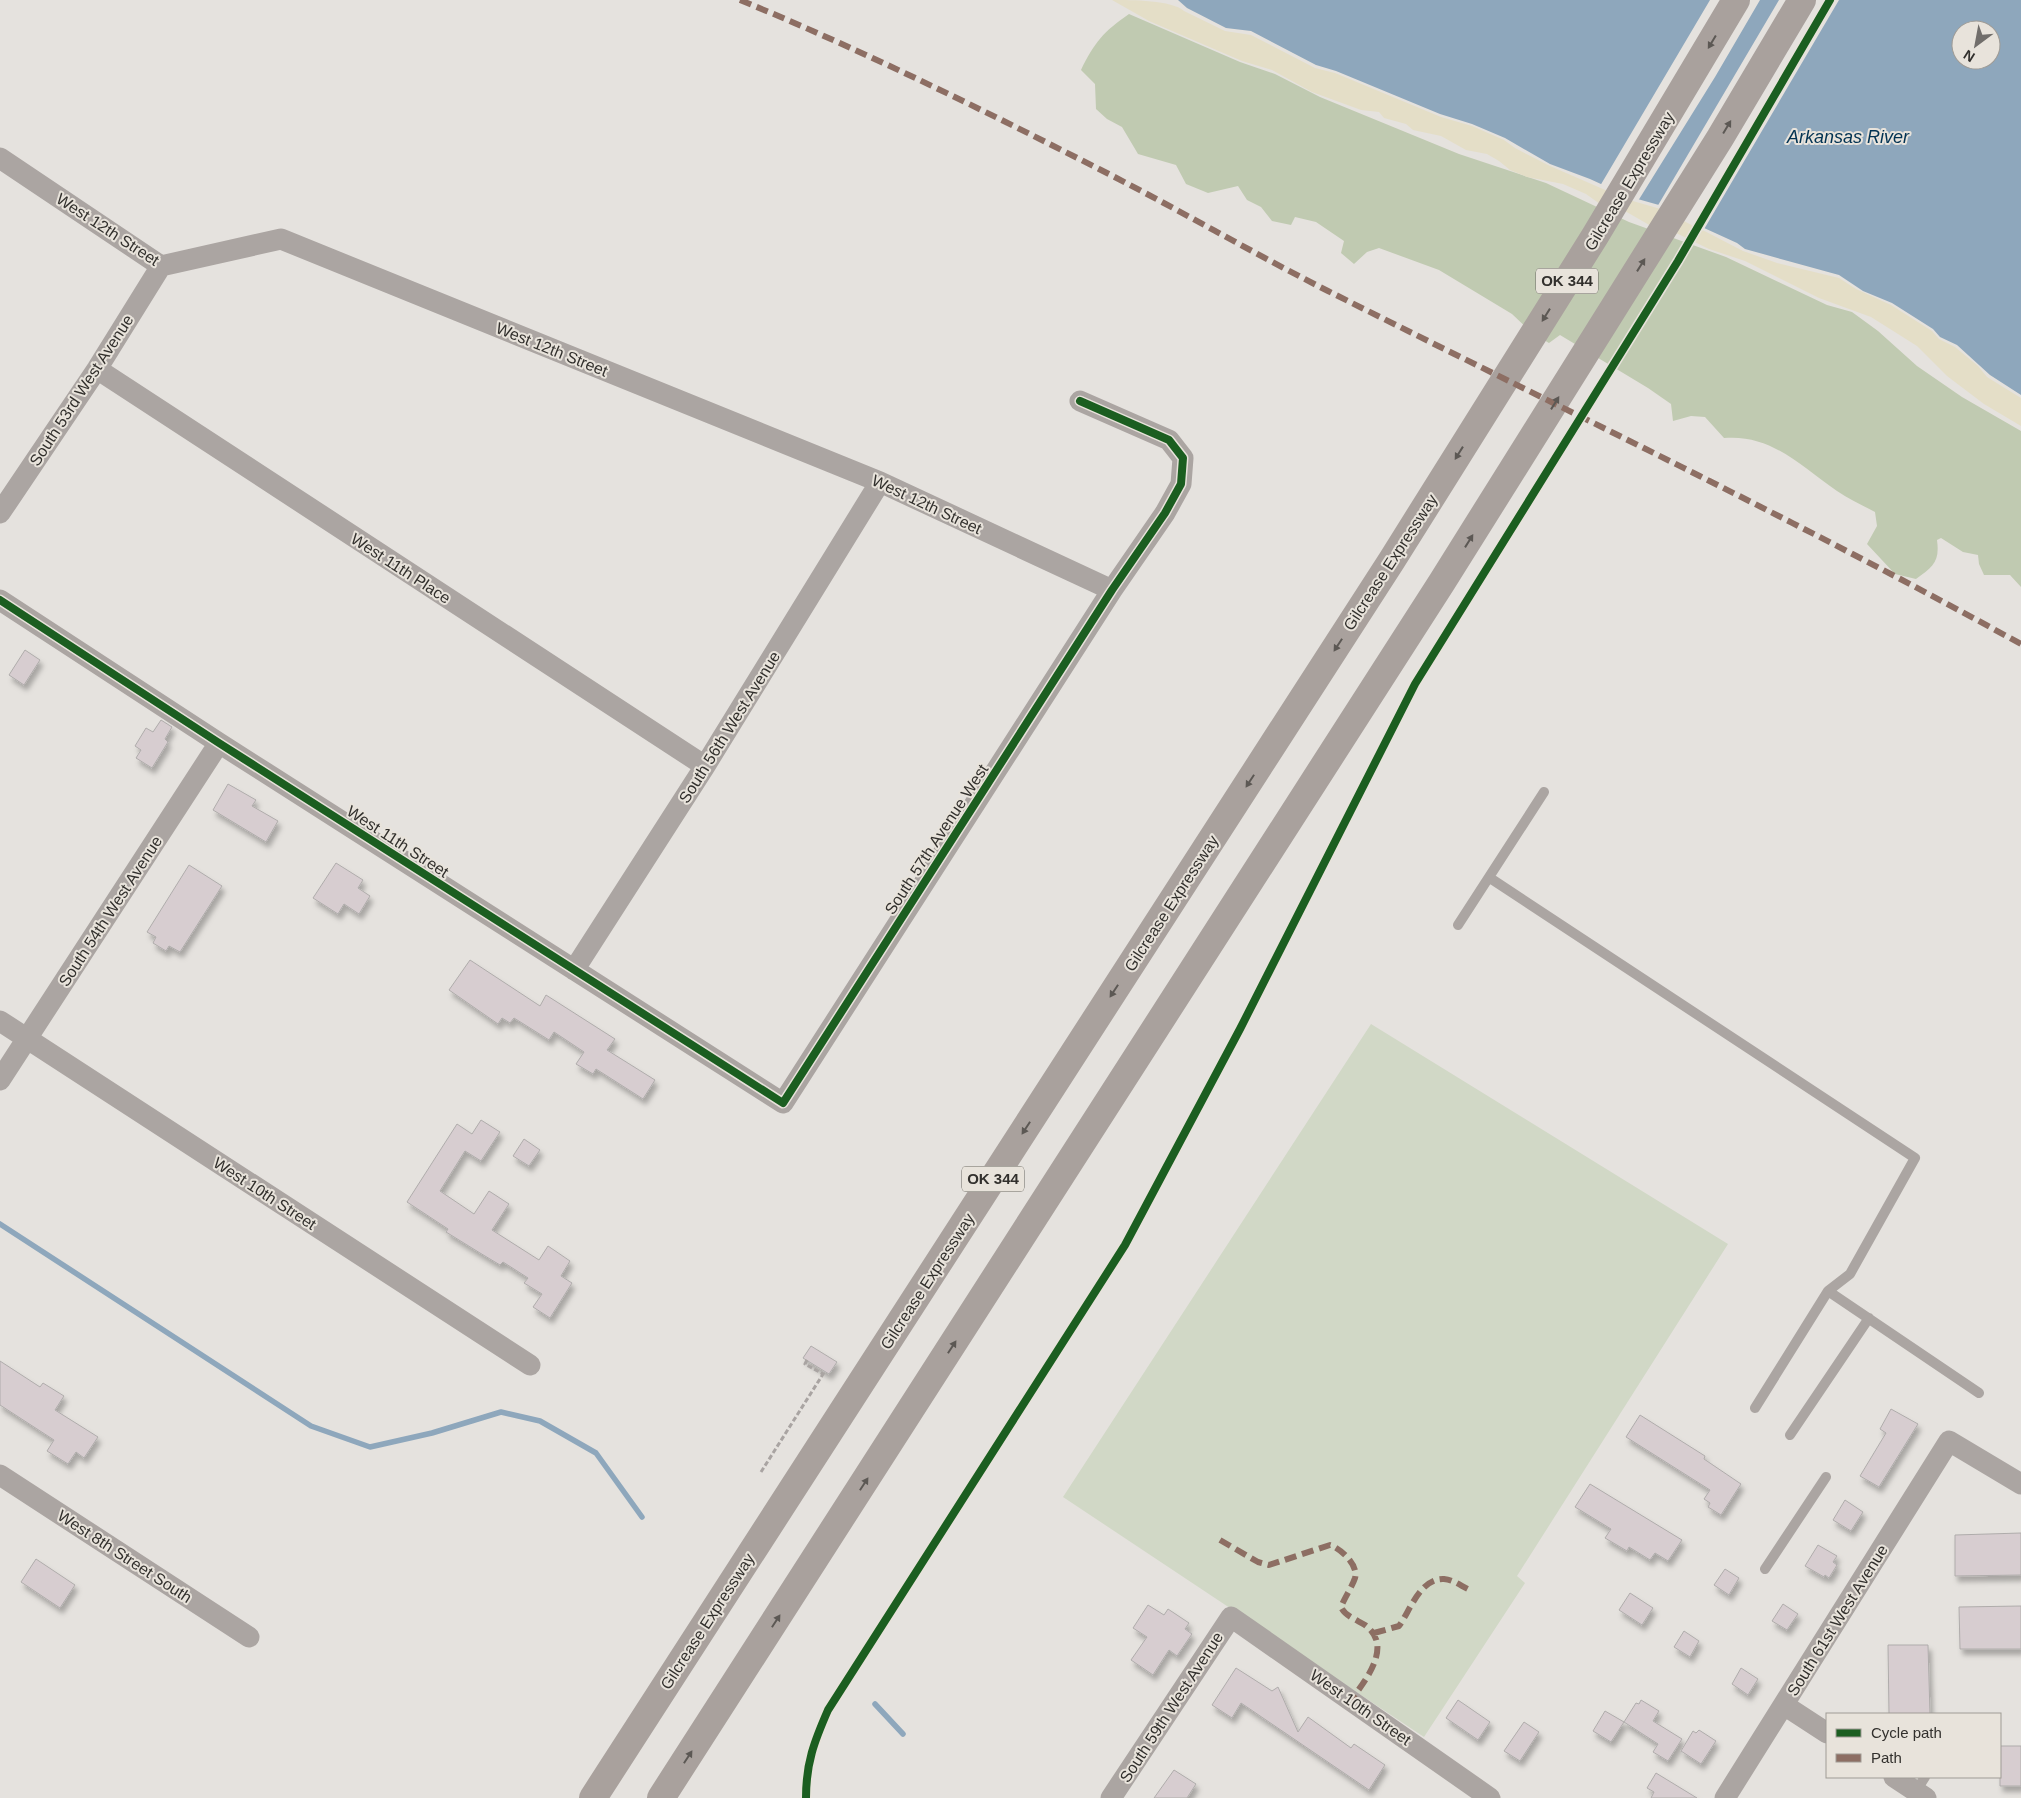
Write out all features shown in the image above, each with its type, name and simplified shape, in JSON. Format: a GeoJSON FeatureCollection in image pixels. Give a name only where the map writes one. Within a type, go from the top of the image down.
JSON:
{"type":"FeatureCollection","features":[{"type":"Feature","properties":{"kind":"highway","name":"Gilcrease Expressway"},"geometry":{"type":"LineString","coordinates":[[593,1798],[1392,560],[1595,236],[1736,0]]}},
{"type":"Feature","properties":{"kind":"highway","name":"OK 344"},"geometry":{"type":"LineString","coordinates":[[661,1798],[1442,582],[1720,138],[1802,0]]}},
{"type":"Feature","properties":{"kind":"street","name":"West 12th Street"},"geometry":{"type":"LineString","coordinates":[[0,158],[161,266],[281,239],[880,482],[1112,590]]}},
{"type":"Feature","properties":{"kind":"street","name":"South 53rd West Avenue"},"geometry":{"type":"LineString","coordinates":[[0,514],[97,369],[161,266]]}},
{"type":"Feature","properties":{"kind":"street","name":"West 11th Place"},"geometry":{"type":"LineString","coordinates":[[97,369],[705,766]]}},
{"type":"Feature","properties":{"kind":"street","name":"South 57th Avenue West"},"geometry":{"type":"LineString","coordinates":[[783,1103],[1112,590],[1165,513],[1181,484],[1184,458],[1169,440],[1080,401]]}},
{"type":"Feature","properties":{"kind":"street","name":"South 56th West Avenue"},"geometry":{"type":"LineString","coordinates":[[574,970],[705,766],[880,482]]}},
{"type":"Feature","properties":{"kind":"street","name":"West 11th Street"},"geometry":{"type":"LineString","coordinates":[[0,600],[783,1103]]}},
{"type":"Feature","properties":{"kind":"street","name":"South 54th West Avenue"},"geometry":{"type":"LineString","coordinates":[[0,1080],[220,743]]}},
{"type":"Feature","properties":{"kind":"street","name":"West 10th Street"},"geometry":{"type":"LineString","coordinates":[[0,1021],[530,1365]]}},
{"type":"Feature","properties":{"kind":"street","name":"South 61st West Avenue"},"geometry":{"type":"LineString","coordinates":[[1725,1798],[1949,1441],[2021,1484]]}},
{"type":"Feature","properties":{"kind":"street","name":"West 8th Street South"},"geometry":{"type":"LineString","coordinates":[[0,1475],[249,1637]]}},
{"type":"Feature","properties":{"kind":"street","name":"West 10th Street"},"geometry":{"type":"LineString","coordinates":[[1231,1616],[1490,1798]]}},
{"type":"Feature","properties":{"kind":"street","name":"South 59th West Avenue"},"geometry":{"type":"LineString","coordinates":[[1112,1798],[1231,1616]]}},
{"type":"Feature","properties":{"kind":"street"},"geometry":{"type":"LineString","coordinates":[[1784,1705],[1826,1732]]}},
{"type":"Feature","properties":{"kind":"street"},"geometry":{"type":"LineString","coordinates":[[1896,1778],[1922,1789]]}},
{"type":"Feature","properties":{"kind":"lane"},"geometry":{"type":"LineString","coordinates":[[1458,925],[1544,792]]}},
{"type":"Feature","properties":{"kind":"lane"},"geometry":{"type":"LineString","coordinates":[[1490,878],[1915,1158],[1850,1274],[1828,1291],[1754,1408]]}},
{"type":"Feature","properties":{"kind":"lane"},"geometry":{"type":"LineString","coordinates":[[1828,1291],[1979,1393]]}},
{"type":"Feature","properties":{"kind":"lane"},"geometry":{"type":"LineString","coordinates":[[1790,1435],[1869,1318]]}},
{"type":"Feature","properties":{"kind":"lane"},"geometry":{"type":"LineString","coordinates":[[1765,1570],[1826,1477]]}},
{"type":"Feature","properties":{"kind":"path"},"geometry":{"type":"LineString","coordinates":[[761,1472],[824,1373],[806,1364],[808,1360]]}},
{"type":"Feature","properties":{"kind":"green space"},"geometry":{"type":"Polygon","coordinates":[[[1129,14],[1240,62],[1275,74],[1320,97],[1459,154],[1546,183],[1629,222],[1726,257],[1827,305],[1852,312],[1878,331],[1917,366],[1962,397],[2021,431],[2021,587],[2010,575],[1984,575],[1979,564],[1978,555],[1963,552],[1941,538],[1937,540],[1936,559],[1927,571],[1916,579],[1895,574],[1867,544],[1877,526],[1875,512],[1837,491],[1798,462],[1771,446],[1741,438],[1724,438],[1705,417],[1691,416],[1673,421],[1671,404],[1648,388],[1560,335],[1549,343],[1532,333],[1512,314],[1439,270],[1379,248],[1367,252],[1354,264],[1341,253],[1344,241],[1316,222],[1295,217],[1291,225],[1272,221],[1261,207],[1247,200],[1238,186],[1208,193],[1186,184],[1176,165],[1138,154],[1122,127],[1107,119],[1096,109],[1095,84],[1081,70],[1100,38],[1129,14]]]}},
{"type":"Feature","properties":{"kind":"green space"},"geometry":{"type":"Polygon","coordinates":[[[1371,1024],[1728,1244],[1517,1576],[1525,1583],[1424,1737],[1063,1497],[1371,1024]]]}},
{"type":"Feature","properties":{"kind":"sand"},"geometry":{"type":"Polygon","coordinates":[[[1112,0],[1151,1],[1178,7],[1225,31],[1251,35],[1315,68],[1335,73],[1441,117],[1472,126],[1504,140],[1515,148],[1550,166],[1626,199],[1664,210],[1743,251],[1777,263],[1839,278],[1856,289],[1891,305],[1932,331],[1939,339],[1955,347],[1978,366],[1987,377],[2021,398],[2021,426],[1984,404],[1947,376],[1917,346],[1871,317],[1819,298],[1745,261],[1709,249],[1674,232],[1651,226],[1618,207],[1600,204],[1586,194],[1563,184],[1527,177],[1510,170],[1487,154],[1466,150],[1441,136],[1413,130],[1406,124],[1384,118],[1379,112],[1361,110],[1312,92],[1272,70],[1242,61],[1149,21],[1112,0]]]}},
{"type":"Feature","properties":{"kind":"water","name":"Arkansas River"},"geometry":{"type":"Polygon","coordinates":[[[1178,0],[2021,0],[2021,395],[1990,375],[1957,345],[1940,337],[1933,329],[1892,303],[1863,291],[1839,275],[1745,249],[1737,243],[1680,217],[1666,207],[1627,196],[1550,164],[1505,138],[1472,124],[1440,114],[1336,71],[1316,65],[1251,31],[1226,28],[1187,8],[1178,0]]]}},
{"type":"Feature","properties":{"kind":"pier"},"geometry":{"type":"Polygon","coordinates":[[[1710,0],[1760,0],[1638,201],[1626,198],[1600,186],[1710,0]]]}},
{"type":"Feature","properties":{"kind":"pier"},"geometry":{"type":"Polygon","coordinates":[[[1779,0],[1839,0],[1703,231],[1657,207],[1779,0]]]}},
{"type":"Feature","properties":{"kind":"building"},"geometry":{"type":"Polygon","coordinates":[[[25,650],[40,660],[24,685],[9,675],[25,650]]]}},
{"type":"Feature","properties":{"kind":"building"},"geometry":{"type":"Polygon","coordinates":[[[161,720],[172,727],[165,739],[168,742],[152,768],[136,758],[141,750],[135,746],[146,728],[153,732],[161,720]]]}},
{"type":"Feature","properties":{"kind":"building"},"geometry":{"type":"Polygon","coordinates":[[[228,784],[256,800],[252,806],[278,821],[266,842],[213,810],[228,784]]]}},
{"type":"Feature","properties":{"kind":"building"},"geometry":{"type":"Polygon","coordinates":[[[336,863],[363,880],[358,888],[370,896],[359,914],[344,904],[338,914],[313,898],[336,863]]]}},
{"type":"Feature","properties":{"kind":"building"},"geometry":{"type":"Polygon","coordinates":[[[189,865],[222,886],[180,952],[169,946],[166,951],[153,943],[156,937],[147,932],[189,865]]]}},
{"type":"Feature","properties":{"kind":"building"},"geometry":{"type":"Polygon","coordinates":[[[470,960],[540,1006],[546,995],[615,1039],[607,1050],[655,1080],[643,1099],[596,1069],[593,1074],[576,1064],[584,1052],[554,1032],[549,1040],[514,1018],[510,1023],[502,1018],[498,1024],[449,990],[470,960]]]}},
{"type":"Feature","properties":{"kind":"building"},"geometry":{"type":"Polygon","coordinates":[[[481,1120],[500,1132],[481,1161],[465,1151],[440,1191],[474,1214],[489,1191],[509,1204],[492,1230],[539,1260],[548,1246],[570,1261],[561,1276],[572,1283],[550,1318],[533,1307],[542,1294],[524,1283],[528,1278],[503,1262],[500,1265],[446,1232],[448,1229],[407,1202],[457,1124],[472,1134],[481,1120]]]}},
{"type":"Feature","properties":{"kind":"building"},"geometry":{"type":"Polygon","coordinates":[[[524,1139],[540,1150],[529,1166],[513,1156],[524,1139]]]}},
{"type":"Feature","properties":{"kind":"building"},"geometry":{"type":"Polygon","coordinates":[[[811,1346],[837,1362],[829,1374],[803,1358],[811,1346]]]}},
{"type":"Feature","properties":{"kind":"building"},"geometry":{"type":"Polygon","coordinates":[[[0,1361],[40,1387],[43,1383],[64,1396],[55,1410],[98,1437],[84,1458],[76,1452],[68,1464],[47,1451],[54,1440],[0,1405],[0,1361]]]}},
{"type":"Feature","properties":{"kind":"building"},"geometry":{"type":"Polygon","coordinates":[[[1891,1409],[1918,1424],[1879,1487],[1860,1476],[1886,1433],[1880,1429],[1891,1409]]]}},
{"type":"Feature","properties":{"kind":"building"},"geometry":{"type":"Polygon","coordinates":[[[1640,1415],[1705,1456],[1704,1459],[1741,1484],[1721,1515],[1708,1507],[1710,1503],[1704,1499],[1710,1490],[1626,1437],[1640,1415]]]}},
{"type":"Feature","properties":{"kind":"building"},"geometry":{"type":"Polygon","coordinates":[[[1590,1484],[1682,1540],[1668,1561],[1655,1553],[1650,1560],[1629,1547],[1627,1551],[1605,1538],[1611,1529],[1575,1507],[1590,1484]]]}},
{"type":"Feature","properties":{"kind":"building"},"geometry":{"type":"Polygon","coordinates":[[[1845,1500],[1863,1512],[1851,1531],[1833,1520],[1845,1500]]]}},
{"type":"Feature","properties":{"kind":"building"},"geometry":{"type":"Polygon","coordinates":[[[2021,1533],[2021,1575],[1955,1576],[1955,1535],[2021,1533]]]}},
{"type":"Feature","properties":{"kind":"building"},"geometry":{"type":"Polygon","coordinates":[[[1818,1545],[1837,1556],[1833,1562],[1837,1565],[1829,1578],[1805,1566],[1818,1545]]]}},
{"type":"Feature","properties":{"kind":"building"},"geometry":{"type":"Polygon","coordinates":[[[36,1559],[75,1585],[60,1608],[21,1582],[36,1559]]]}},
{"type":"Feature","properties":{"kind":"building"},"geometry":{"type":"Polygon","coordinates":[[[1725,1569],[1739,1578],[1729,1595],[1714,1585],[1725,1569]]]}},
{"type":"Feature","properties":{"kind":"building"},"geometry":{"type":"Polygon","coordinates":[[[1630,1593],[1653,1608],[1642,1625],[1619,1610],[1630,1593]]]}},
{"type":"Feature","properties":{"kind":"building"},"geometry":{"type":"Polygon","coordinates":[[[1783,1604],[1798,1614],[1787,1630],[1772,1621],[1783,1604]]]}},
{"type":"Feature","properties":{"kind":"building"},"geometry":{"type":"Polygon","coordinates":[[[1148,1605],[1164,1615],[1168,1609],[1189,1623],[1185,1629],[1192,1634],[1177,1656],[1169,1650],[1153,1675],[1131,1660],[1147,1637],[1133,1628],[1148,1605]]]}},
{"type":"Feature","properties":{"kind":"building"},"geometry":{"type":"Polygon","coordinates":[[[2021,1606],[2021,1649],[1960,1649],[1959,1607],[2021,1606]]]}},
{"type":"Feature","properties":{"kind":"building"},"geometry":{"type":"Polygon","coordinates":[[[1684,1631],[1699,1641],[1690,1657],[1674,1647],[1684,1631]]]}},
{"type":"Feature","properties":{"kind":"building"},"geometry":{"type":"Polygon","coordinates":[[[1888,1645],[1928,1645],[1930,1713],[1889,1713],[1888,1645]]]}},
{"type":"Feature","properties":{"kind":"building"},"geometry":{"type":"Polygon","coordinates":[[[1236,1668],[1272,1691],[1278,1687],[1298,1732],[1308,1717],[1351,1748],[1354,1744],[1385,1765],[1369,1790],[1241,1703],[1232,1718],[1212,1705],[1236,1668]]]}},
{"type":"Feature","properties":{"kind":"building"},"geometry":{"type":"Polygon","coordinates":[[[1741,1668],[1758,1679],[1748,1695],[1732,1684],[1741,1668]]]}},
{"type":"Feature","properties":{"kind":"building"},"geometry":{"type":"Polygon","coordinates":[[[1458,1700],[1490,1722],[1478,1740],[1446,1718],[1458,1700]]]}},
{"type":"Feature","properties":{"kind":"building"},"geometry":{"type":"Polygon","coordinates":[[[1641,1700],[1659,1711],[1653,1721],[1682,1739],[1668,1761],[1653,1752],[1658,1744],[1624,1722],[1636,1703],[1639,1704],[1641,1700]]]}},
{"type":"Feature","properties":{"kind":"building"},"geometry":{"type":"Polygon","coordinates":[[[1605,1711],[1624,1722],[1611,1742],[1593,1731],[1605,1711]]]}},
{"type":"Feature","properties":{"kind":"building"},"geometry":{"type":"Polygon","coordinates":[[[1524,1722],[1539,1732],[1520,1761],[1504,1751],[1524,1722]]]}},
{"type":"Feature","properties":{"kind":"building"},"geometry":{"type":"Polygon","coordinates":[[[1699,1730],[1716,1741],[1701,1764],[1681,1751],[1693,1731],[1696,1733],[1699,1730]]]}},
{"type":"Feature","properties":{"kind":"building"},"geometry":{"type":"Polygon","coordinates":[[[2001,1746],[2021,1746],[2021,1786],[2000,1786],[2001,1746]]]}},
{"type":"Feature","properties":{"kind":"building"},"geometry":{"type":"Polygon","coordinates":[[[1174,1770],[1196,1784],[1187,1798],[1154,1798],[1174,1770]]]}},
{"type":"Feature","properties":{"kind":"building"},"geometry":{"type":"Polygon","coordinates":[[[1656,1773],[1697,1798],[1651,1798],[1654,1792],[1647,1788],[1656,1773]]]}},
{"type":"Feature","properties":{"kind":"waterway"},"geometry":{"type":"LineString","coordinates":[[0,1224],[311,1426],[370,1447],[432,1433],[501,1412],[540,1421],[596,1453],[642,1517]]}},
{"type":"Feature","properties":{"kind":"waterway"},"geometry":{"type":"LineString","coordinates":[[875,1704],[903,1734]]}},
{"type":"Feature","properties":{"kind":"marked path"},"geometry":{"type":"LineString","coordinates":[[740,0],[786,19],[966,102],[1128,184],[1328,291],[1849,552],[2021,644]]}},
{"type":"Feature","properties":{"kind":"marked path"},"geometry":{"type":"LineString","coordinates":[[1220,1540],[1258,1562],[1269,1565],[1330,1545],[1348,1558],[1354,1568],[1355,1578],[1341,1607],[1348,1615],[1365,1625],[1373,1633],[1377,1643],[1374,1663],[1351,1700]]}},
{"type":"Feature","properties":{"kind":"marked path"},"geometry":{"type":"LineString","coordinates":[[1374,1633],[1399,1626],[1422,1589],[1436,1580],[1448,1580],[1470,1590]]}},
{"type":"Feature","properties":{"kind":"cycle path"},"geometry":{"type":"LineString","coordinates":[[806,1798],[809,1763],[828,1710],[1125,1245],[1240,1029],[1415,684],[1678,261],[1830,0]]}},
{"type":"Feature","properties":{"kind":"cycle path"},"geometry":{"type":"LineString","coordinates":[[0,600],[219,743],[783,1103],[1112,590],[1165,513],[1181,484],[1183,458],[1169,440],[1080,401]]}}]}
